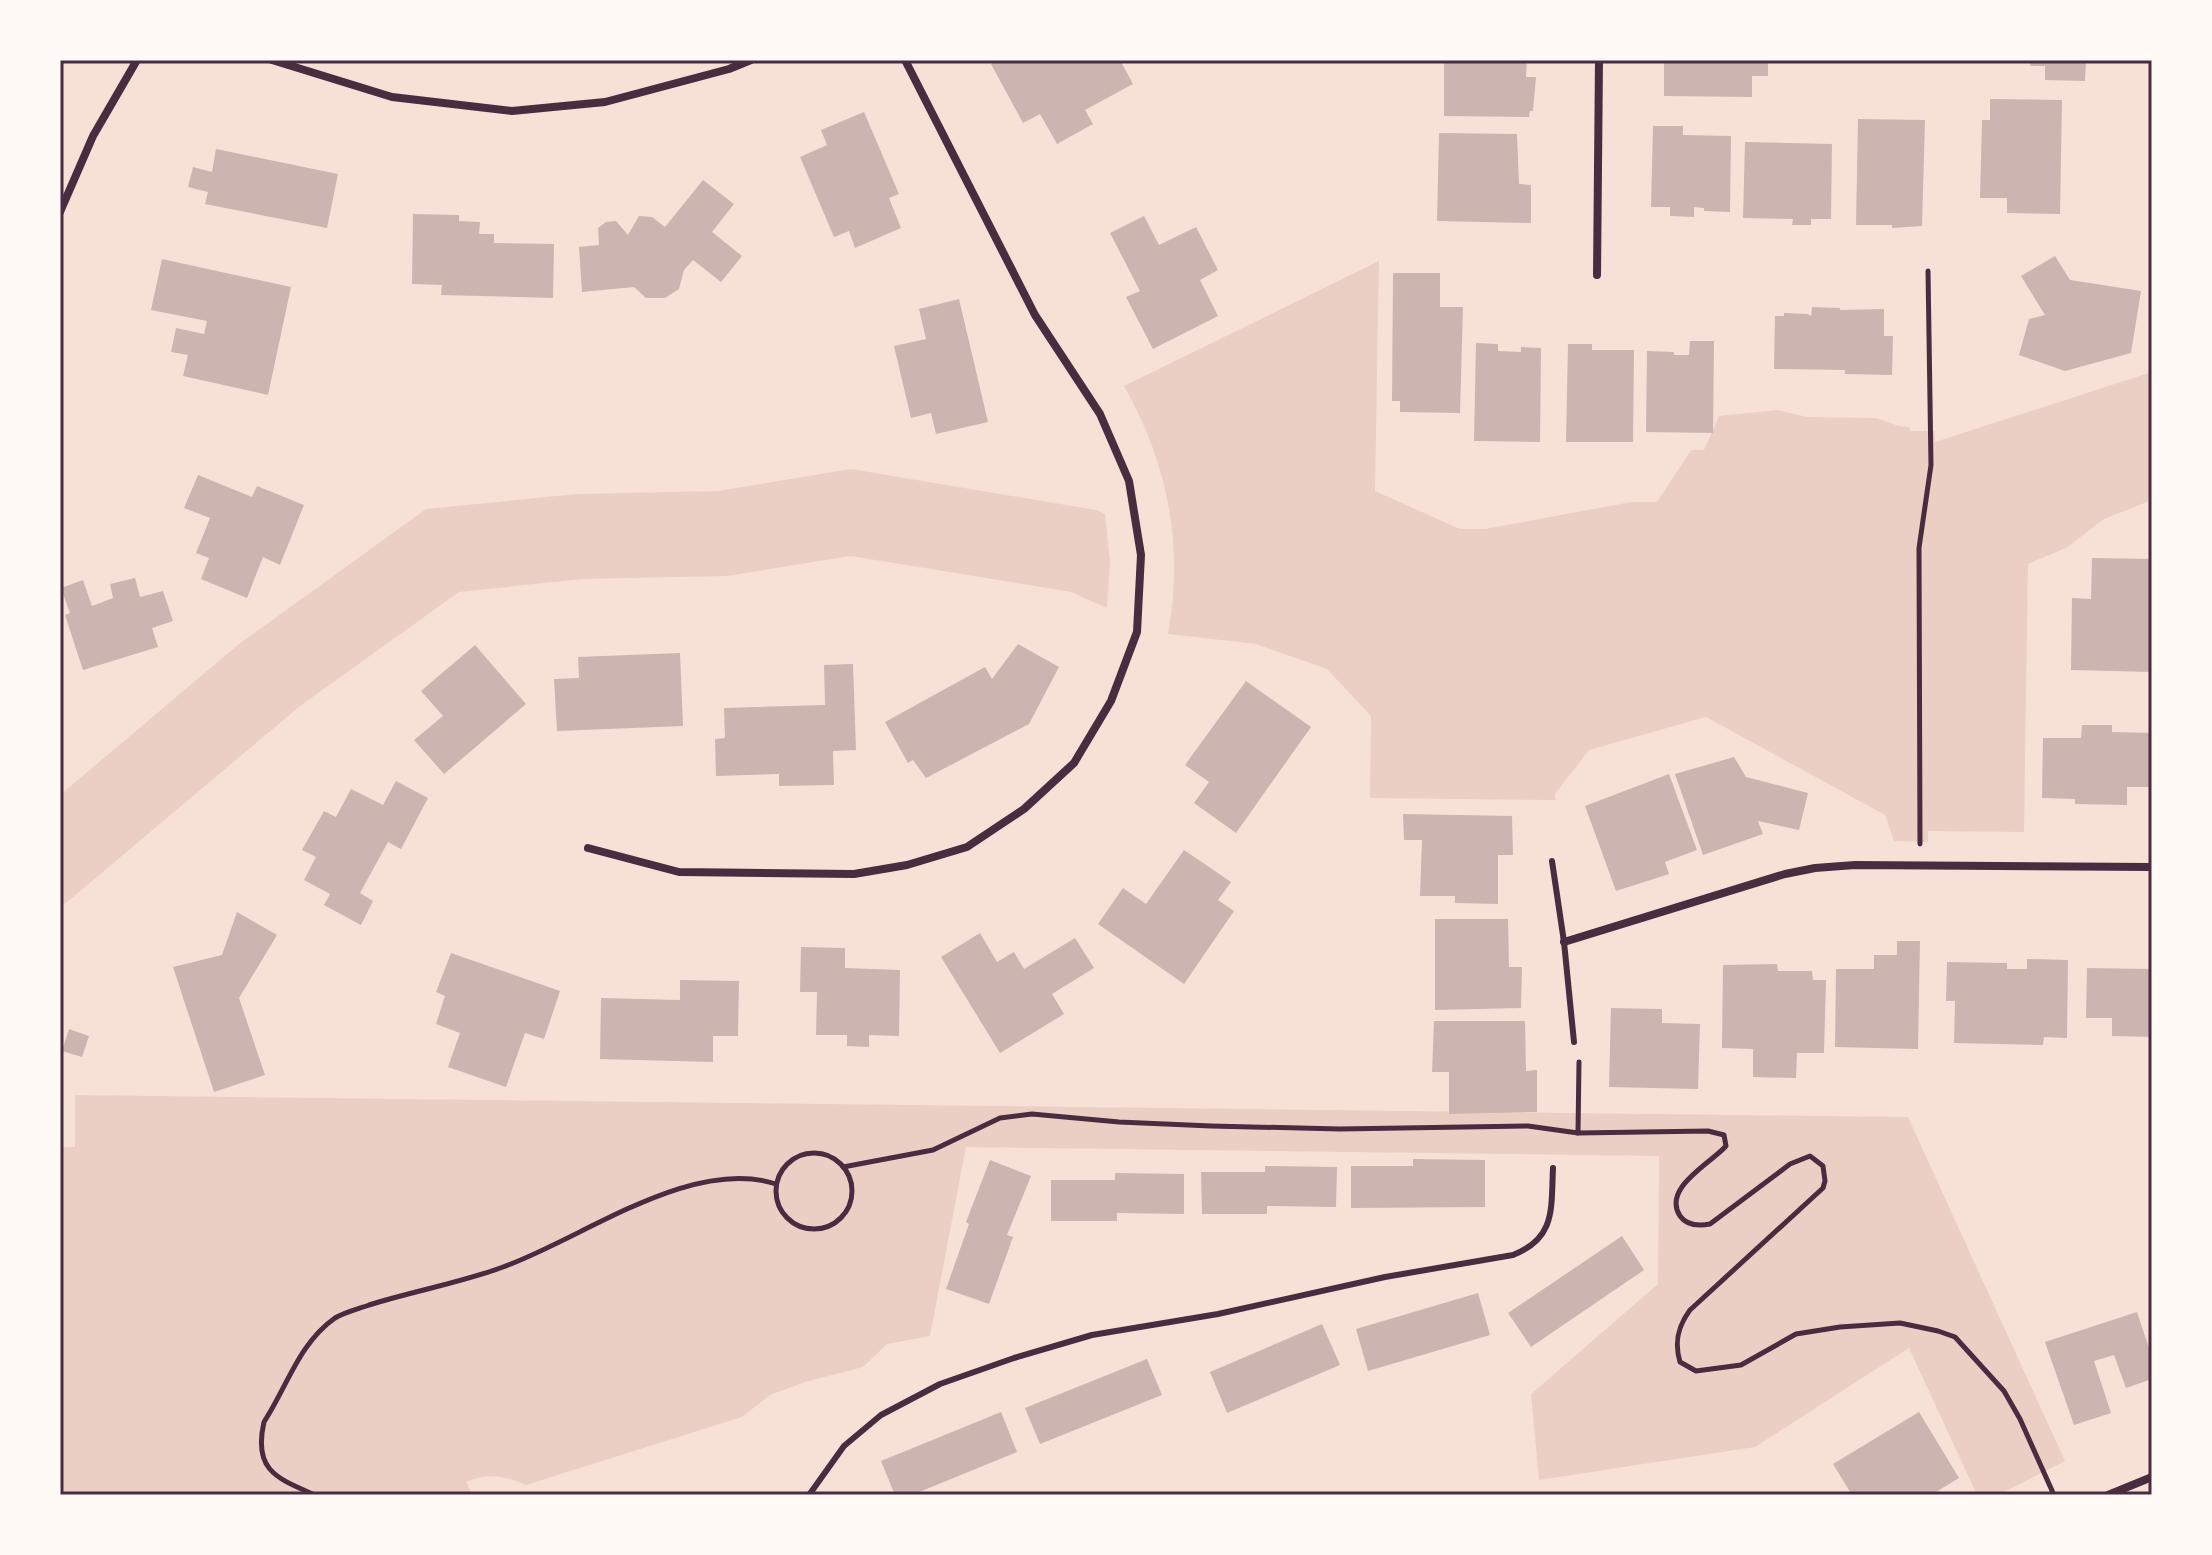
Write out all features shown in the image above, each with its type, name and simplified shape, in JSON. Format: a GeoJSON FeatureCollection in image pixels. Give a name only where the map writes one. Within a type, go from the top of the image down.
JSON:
{"type":"FeatureCollection","features":[{"type":"Feature","properties":{"kind":"street"},"geometry":{"type":"LineString","coordinates":[[60,212],[93,136],[137,60]]}},
{"type":"Feature","properties":{"kind":"street"},"geometry":{"type":"LineString","coordinates":[[272,60],[392,97],[512,111],[605,102],[729,69],[751,60]]}},
{"type":"Feature","properties":{"kind":"street"},"geometry":{"type":"LineString","coordinates":[[588,848],[679,872],[854,874],[907,865],[967,847],[1024,809],[1074,763],[1111,701],[1137,632],[1141,555],[1129,481],[1100,414],[1035,315],[905,60]]}},
{"type":"Feature","properties":{"kind":"street"},"geometry":{"type":"LineString","coordinates":[[1597,275],[1599,60]]}},
{"type":"Feature","properties":{"kind":"street"},"geometry":{"type":"LineString","coordinates":[[1564,942],[1785,874],[1815,868],[1855,865],[2152,867]]}},
{"type":"Feature","properties":{"kind":"street"},"geometry":{"type":"LineString","coordinates":[[2108,1495],[2152,1477]]}},
{"type":"Feature","properties":{"kind":"lane"},"geometry":{"type":"LineString","coordinates":[[1552,861],[1574,1042]]}},
{"type":"Feature","properties":{"kind":"lane"},"geometry":{"type":"LineString","coordinates":[[809,1495],[844,1446],[881,1415],[940,1384],[1014,1358],[1092,1335],[1218,1314],[1385,1277],[1513,1255],[1530,1248],[1544,1233],[1551,1210],[1553,1168]]}},
{"type":"Feature","properties":{"kind":"path"},"geometry":{"type":"LineString","coordinates":[[1919,865],[1919,548],[1931,465],[1928,271]]}},
{"type":"Feature","properties":{"kind":"path"},"geometry":{"type":"LineString","coordinates":[[1574,1042],[1579,1065],[1578,1133]]}},
{"type":"Feature","properties":{"kind":"path"},"geometry":{"type":"LineString","coordinates":[[823,1154],[843,1167],[849,1177],[851,1201],[838,1220],[828,1226],[805,1228],[794,1224],[779,1207],[776,1184],[781,1172],[799,1157],[823,1154]]}},
{"type":"Feature","properties":{"kind":"path"},"geometry":{"type":"LineString","coordinates":[[315,1495],[273,1475],[264,1464],[261,1450],[264,1422],[315,1333],[338,1316],[502,1267],[544,1250],[630,1207],[677,1190],[735,1178],[756,1178],[776,1184]]}},
{"type":"Feature","properties":{"kind":"shaded area"},"geometry":{"type":"Polygon","coordinates":[[[1379,261],[1375,491],[1460,529],[1485,529],[1631,502],[1657,502],[1691,450],[1704,450],[1719,416],[1778,410],[1807,417],[1876,418],[1910,427],[1910,431],[1935,431],[1935,442],[2152,372],[2152,500],[2104,519],[2066,548],[2028,564],[2024,832],[1928,831],[1928,842],[1894,841],[1885,815],[1706,717],[1589,750],[1555,794],[1556,800],[1370,798],[1371,716],[1327,669],[1256,644],[1168,634],[1174,569],[1168,506],[1152,445],[1124,386],[1379,261]]]}},
{"type":"Feature","properties":{"kind":"shaded area"},"geometry":{"type":"Polygon","coordinates":[[[851,469],[1105,514],[1110,562],[1107,608],[1071,592],[851,556],[727,576],[583,579],[459,592],[300,706],[60,908],[60,795],[239,644],[426,509],[577,494],[718,491],[851,469]]]}},
{"type":"Feature","properties":{"kind":"shaded area"},"geometry":{"type":"Polygon","coordinates":[[[75,1095],[1908,1117],[2065,1461],[1998,1495],[1977,1495],[1909,1348],[1755,1447],[1539,1480],[1531,1394],[1658,1284],[1659,1156],[966,1147],[930,1336],[887,1344],[863,1367],[770,1395],[742,1417],[526,1485],[496,1476],[474,1479],[466,1482],[473,1495],[60,1495],[60,1147],[75,1147],[75,1095]]]}},
{"type":"Feature","properties":{"kind":"building"},"geometry":{"type":"Polygon","coordinates":[[[998,60],[1120,60],[1133,84],[1085,110],[1093,124],[1057,144],[1040,114],[1023,123],[991,64],[998,60]]]}},
{"type":"Feature","properties":{"kind":"building"},"geometry":{"type":"Polygon","coordinates":[[[1444,60],[1527,60],[1526,77],[1536,77],[1533,111],[1530,111],[1529,117],[1444,116],[1444,60]]]}},
{"type":"Feature","properties":{"kind":"building"},"geometry":{"type":"Polygon","coordinates":[[[1664,60],[1768,60],[1768,76],[1752,76],[1752,97],[1664,96],[1664,60]]]}},
{"type":"Feature","properties":{"kind":"building"},"geometry":{"type":"Polygon","coordinates":[[[2031,60],[2086,60],[2085,81],[2045,80],[2045,66],[2030,66],[2031,60]]]}},
{"type":"Feature","properties":{"kind":"building"},"geometry":{"type":"Polygon","coordinates":[[[1990,99],[2062,100],[2060,214],[2007,213],[2007,198],[1980,198],[1982,120],[1990,120],[1990,99]]]}},
{"type":"Feature","properties":{"kind":"building"},"geometry":{"type":"Polygon","coordinates":[[[864,112],[899,194],[889,198],[901,228],[855,248],[849,231],[834,237],[800,157],[827,145],[821,130],[864,112]]]}},
{"type":"Feature","properties":{"kind":"building"},"geometry":{"type":"Polygon","coordinates":[[[1858,119],[1925,120],[1922,226],[1892,228],[1892,225],[1856,225],[1858,119]]]}},
{"type":"Feature","properties":{"kind":"building"},"geometry":{"type":"Polygon","coordinates":[[[1653,126],[1683,126],[1683,135],[1731,136],[1730,212],[1704,211],[1704,208],[1694,207],[1694,217],[1670,216],[1670,207],[1651,207],[1653,126]]]}},
{"type":"Feature","properties":{"kind":"building"},"geometry":{"type":"Polygon","coordinates":[[[1439,133],[1517,134],[1519,184],[1531,185],[1531,223],[1437,221],[1439,133]]]}},
{"type":"Feature","properties":{"kind":"building"},"geometry":{"type":"Polygon","coordinates":[[[1745,142],[1832,144],[1831,219],[1811,219],[1811,225],[1792,225],[1793,219],[1743,218],[1745,142]]]}},
{"type":"Feature","properties":{"kind":"building"},"geometry":{"type":"Polygon","coordinates":[[[216,149],[338,174],[327,228],[205,204],[208,192],[188,187],[193,167],[212,172],[216,149]]]}},
{"type":"Feature","properties":{"kind":"building"},"geometry":{"type":"Polygon","coordinates":[[[703,180],[734,204],[712,232],[742,256],[721,282],[693,260],[684,270],[679,289],[665,298],[646,298],[634,287],[582,292],[579,247],[599,245],[598,228],[606,222],[616,221],[628,235],[639,216],[652,217],[665,227],[703,180]]]}},
{"type":"Feature","properties":{"kind":"building"},"geometry":{"type":"Polygon","coordinates":[[[413,214],[459,215],[459,221],[480,222],[479,234],[494,234],[494,243],[554,244],[553,298],[441,295],[442,285],[412,284],[413,214]]]}},
{"type":"Feature","properties":{"kind":"building"},"geometry":{"type":"Polygon","coordinates":[[[1144,216],[1159,245],[1196,227],[1218,270],[1200,280],[1218,316],[1153,349],[1126,297],[1140,291],[1110,233],[1144,216]]]}},
{"type":"Feature","properties":{"kind":"building"},"geometry":{"type":"Polygon","coordinates":[[[2055,256],[2070,280],[2141,291],[2131,353],[2065,371],[2019,355],[2029,319],[2045,315],[2021,276],[2055,256]]]}},
{"type":"Feature","properties":{"kind":"building"},"geometry":{"type":"Polygon","coordinates":[[[162,259],[291,287],[268,395],[183,376],[188,355],[171,352],[176,328],[204,334],[207,321],[151,310],[162,259]]]}},
{"type":"Feature","properties":{"kind":"building"},"geometry":{"type":"Polygon","coordinates":[[[1393,273],[1440,273],[1440,307],[1463,307],[1460,413],[1400,412],[1400,401],[1392,401],[1393,273]]]}},
{"type":"Feature","properties":{"kind":"building"},"geometry":{"type":"Polygon","coordinates":[[[959,299],[988,422],[936,434],[931,413],[911,418],[894,346],[926,339],[919,309],[959,299]]]}},
{"type":"Feature","properties":{"kind":"building"},"geometry":{"type":"Polygon","coordinates":[[[1812,307],[1884,309],[1884,336],[1893,336],[1892,375],[1845,374],[1845,370],[1774,369],[1775,316],[1784,316],[1784,313],[1811,316],[1812,307]]]}},
{"type":"Feature","properties":{"kind":"building"},"geometry":{"type":"Polygon","coordinates":[[[1690,341],[1714,341],[1713,433],[1646,432],[1647,351],[1689,355],[1690,341]]]}},
{"type":"Feature","properties":{"kind":"building"},"geometry":{"type":"Polygon","coordinates":[[[1476,343],[1498,344],[1498,351],[1521,352],[1521,347],[1541,348],[1540,442],[1474,441],[1476,343]]]}},
{"type":"Feature","properties":{"kind":"building"},"geometry":{"type":"Polygon","coordinates":[[[1568,344],[1592,344],[1592,350],[1634,350],[1633,442],[1566,442],[1568,344]]]}},
{"type":"Feature","properties":{"kind":"building"},"geometry":{"type":"Polygon","coordinates":[[[198,475],[252,497],[257,486],[304,505],[280,565],[263,557],[247,598],[201,579],[209,558],[196,553],[210,518],[184,508],[198,475]]]}},
{"type":"Feature","properties":{"kind":"building"},"geometry":{"type":"Polygon","coordinates":[[[2092,558],[2152,559],[2152,672],[2071,670],[2072,598],[2091,599],[2092,558]]]}},
{"type":"Feature","properties":{"kind":"building"},"geometry":{"type":"Polygon","coordinates":[[[135,578],[140,597],[163,591],[173,621],[152,628],[158,647],[83,670],[65,615],[70,613],[61,588],[83,580],[92,606],[113,598],[110,584],[135,578]]]}},
{"type":"Feature","properties":{"kind":"building"},"geometry":{"type":"Polygon","coordinates":[[[1018,644],[1059,667],[1029,724],[926,778],[913,760],[908,763],[885,722],[985,667],[992,679],[1018,644]]]}},
{"type":"Feature","properties":{"kind":"building"},"geometry":{"type":"Polygon","coordinates":[[[475,645],[526,704],[444,774],[414,740],[443,716],[421,691],[475,645]]]}},
{"type":"Feature","properties":{"kind":"building"},"geometry":{"type":"Polygon","coordinates":[[[680,653],[683,726],[557,731],[554,679],[579,678],[578,657],[680,653]]]}},
{"type":"Feature","properties":{"kind":"building"},"geometry":{"type":"Polygon","coordinates":[[[853,664],[856,750],[833,751],[834,785],[779,786],[779,774],[716,776],[715,739],[725,738],[724,708],[825,705],[824,665],[853,664]]]}},
{"type":"Feature","properties":{"kind":"building"},"geometry":{"type":"Polygon","coordinates":[[[1246,681],[1311,727],[1236,833],[1194,803],[1209,782],[1185,765],[1246,681]]]}},
{"type":"Feature","properties":{"kind":"building"},"geometry":{"type":"Polygon","coordinates":[[[2082,725],[2112,725],[2112,732],[2152,733],[2152,787],[2127,787],[2127,805],[2075,804],[2075,799],[2042,798],[2043,738],[2081,738],[2082,725]]]}},
{"type":"Feature","properties":{"kind":"building"},"geometry":{"type":"Polygon","coordinates":[[[1734,757],[1746,777],[1808,793],[1799,830],[1758,821],[1763,834],[1703,855],[1675,774],[1734,757]]]}},
{"type":"Feature","properties":{"kind":"building"},"geometry":{"type":"Polygon","coordinates":[[[1669,774],[1697,850],[1665,862],[1669,874],[1616,891],[1585,806],[1669,774]]]}},
{"type":"Feature","properties":{"kind":"building"},"geometry":{"type":"Polygon","coordinates":[[[396,781],[428,798],[401,849],[388,842],[360,893],[373,901],[361,925],[324,905],[330,894],[304,880],[316,857],[302,850],[324,811],[336,817],[351,789],[383,805],[396,781]]]}},
{"type":"Feature","properties":{"kind":"building"},"geometry":{"type":"Polygon","coordinates":[[[1403,814],[1512,816],[1513,855],[1498,855],[1498,904],[1455,903],[1455,896],[1420,896],[1422,840],[1404,840],[1403,814]]]}},
{"type":"Feature","properties":{"kind":"building"},"geometry":{"type":"Polygon","coordinates":[[[1184,850],[1231,882],[1218,900],[1234,911],[1184,984],[1098,924],[1123,888],[1146,904],[1184,850]]]}},
{"type":"Feature","properties":{"kind":"building"},"geometry":{"type":"Polygon","coordinates":[[[237,912],[277,935],[239,998],[265,1075],[214,1092],[173,967],[222,955],[237,912]]]}},
{"type":"Feature","properties":{"kind":"building"},"geometry":{"type":"Polygon","coordinates":[[[1435,919],[1508,919],[1509,967],[1522,967],[1521,1008],[1435,1010],[1435,919]]]}},
{"type":"Feature","properties":{"kind":"building"},"geometry":{"type":"Polygon","coordinates":[[[980,933],[997,962],[1014,952],[1024,969],[1075,938],[1094,968],[1052,994],[1064,1014],[1000,1053],[941,957],[980,933]]]}},
{"type":"Feature","properties":{"kind":"building"},"geometry":{"type":"Polygon","coordinates":[[[1897,941],[1920,941],[1918,1049],[1835,1047],[1836,969],[1874,969],[1874,955],[1897,955],[1897,941]]]}},
{"type":"Feature","properties":{"kind":"building"},"geometry":{"type":"Polygon","coordinates":[[[801,947],[845,948],[845,968],[900,970],[899,1036],[869,1035],[869,1047],[847,1046],[847,1035],[816,1035],[817,992],[800,992],[801,947]]]}},
{"type":"Feature","properties":{"kind":"building"},"geometry":{"type":"Polygon","coordinates":[[[451,953],[560,991],[544,1039],[525,1033],[506,1087],[448,1067],[460,1033],[436,1024],[445,996],[436,992],[451,953]]]}},
{"type":"Feature","properties":{"kind":"building"},"geometry":{"type":"Polygon","coordinates":[[[2027,959],[2068,960],[2067,1038],[2044,1037],[2043,1045],[1954,1043],[1955,1001],[1946,1001],[1947,962],[2007,963],[2007,969],[2027,969],[2027,959]]]}},
{"type":"Feature","properties":{"kind":"building"},"geometry":{"type":"Polygon","coordinates":[[[1777,964],[1778,971],[1812,971],[1813,980],[1826,980],[1824,1053],[1797,1053],[1796,1078],[1753,1077],[1753,1049],[1722,1048],[1723,965],[1777,964]]]}},
{"type":"Feature","properties":{"kind":"building"},"geometry":{"type":"Polygon","coordinates":[[[2087,968],[2152,969],[2152,1037],[2112,1036],[2112,1018],[2086,1018],[2087,968]]]}},
{"type":"Feature","properties":{"kind":"building"},"geometry":{"type":"Polygon","coordinates":[[[680,980],[739,981],[738,1036],[713,1036],[713,1062],[600,1059],[601,998],[680,1000],[680,980]]]}},
{"type":"Feature","properties":{"kind":"building"},"geometry":{"type":"Polygon","coordinates":[[[1611,1008],[1662,1009],[1662,1023],[1700,1024],[1698,1089],[1609,1087],[1611,1008]]]}},
{"type":"Feature","properties":{"kind":"building"},"geometry":{"type":"Polygon","coordinates":[[[1434,1021],[1525,1021],[1526,1071],[1537,1070],[1537,1112],[1449,1114],[1449,1072],[1432,1072],[1434,1021]]]}},
{"type":"Feature","properties":{"kind":"building"},"geometry":{"type":"Polygon","coordinates":[[[69,1029],[89,1036],[82,1057],[62,1051],[69,1029]]]}},
{"type":"Feature","properties":{"kind":"building"},"geometry":{"type":"Polygon","coordinates":[[[1413,1159],[1485,1160],[1485,1207],[1351,1208],[1351,1166],[1413,1166],[1413,1159]]]}},
{"type":"Feature","properties":{"kind":"building"},"geometry":{"type":"Polygon","coordinates":[[[990,1160],[1031,1176],[1007,1235],[1013,1237],[989,1304],[946,1289],[969,1224],[966,1222],[990,1160]]]}},
{"type":"Feature","properties":{"kind":"building"},"geometry":{"type":"Polygon","coordinates":[[[1265,1166],[1337,1167],[1336,1207],[1267,1206],[1267,1214],[1202,1214],[1201,1172],[1265,1172],[1265,1166]]]}},
{"type":"Feature","properties":{"kind":"building"},"geometry":{"type":"Polygon","coordinates":[[[1115,1173],[1184,1174],[1184,1214],[1117,1213],[1117,1221],[1051,1221],[1051,1180],[1115,1180],[1115,1173]]]}},
{"type":"Feature","properties":{"kind":"building"},"geometry":{"type":"Polygon","coordinates":[[[1622,1236],[1644,1270],[1531,1347],[1508,1313],[1622,1236]]]}},
{"type":"Feature","properties":{"kind":"building"},"geometry":{"type":"Polygon","coordinates":[[[1478,1293],[1490,1335],[1368,1371],[1356,1329],[1478,1293]]]}},
{"type":"Feature","properties":{"kind":"building"},"geometry":{"type":"Polygon","coordinates":[[[2137,1312],[2152,1357],[2152,1379],[2126,1388],[2114,1355],[2094,1361],[2111,1413],[2074,1425],[2045,1342],[2137,1312]]]}},
{"type":"Feature","properties":{"kind":"building"},"geometry":{"type":"Polygon","coordinates":[[[1322,1324],[1340,1365],[1227,1413],[1210,1372],[1322,1324]]]}},
{"type":"Feature","properties":{"kind":"building"},"geometry":{"type":"Polygon","coordinates":[[[1147,1359],[1162,1395],[1040,1444],[1025,1408],[1147,1359]]]}},
{"type":"Feature","properties":{"kind":"building"},"geometry":{"type":"Polygon","coordinates":[[[1001,1412],[1017,1452],[912,1495],[895,1495],[881,1461],[1001,1412]]]}},
{"type":"Feature","properties":{"kind":"building"},"geometry":{"type":"Polygon","coordinates":[[[1919,1412],[1959,1478],[1931,1495],[1852,1495],[1833,1464],[1919,1412]]]}}]}
